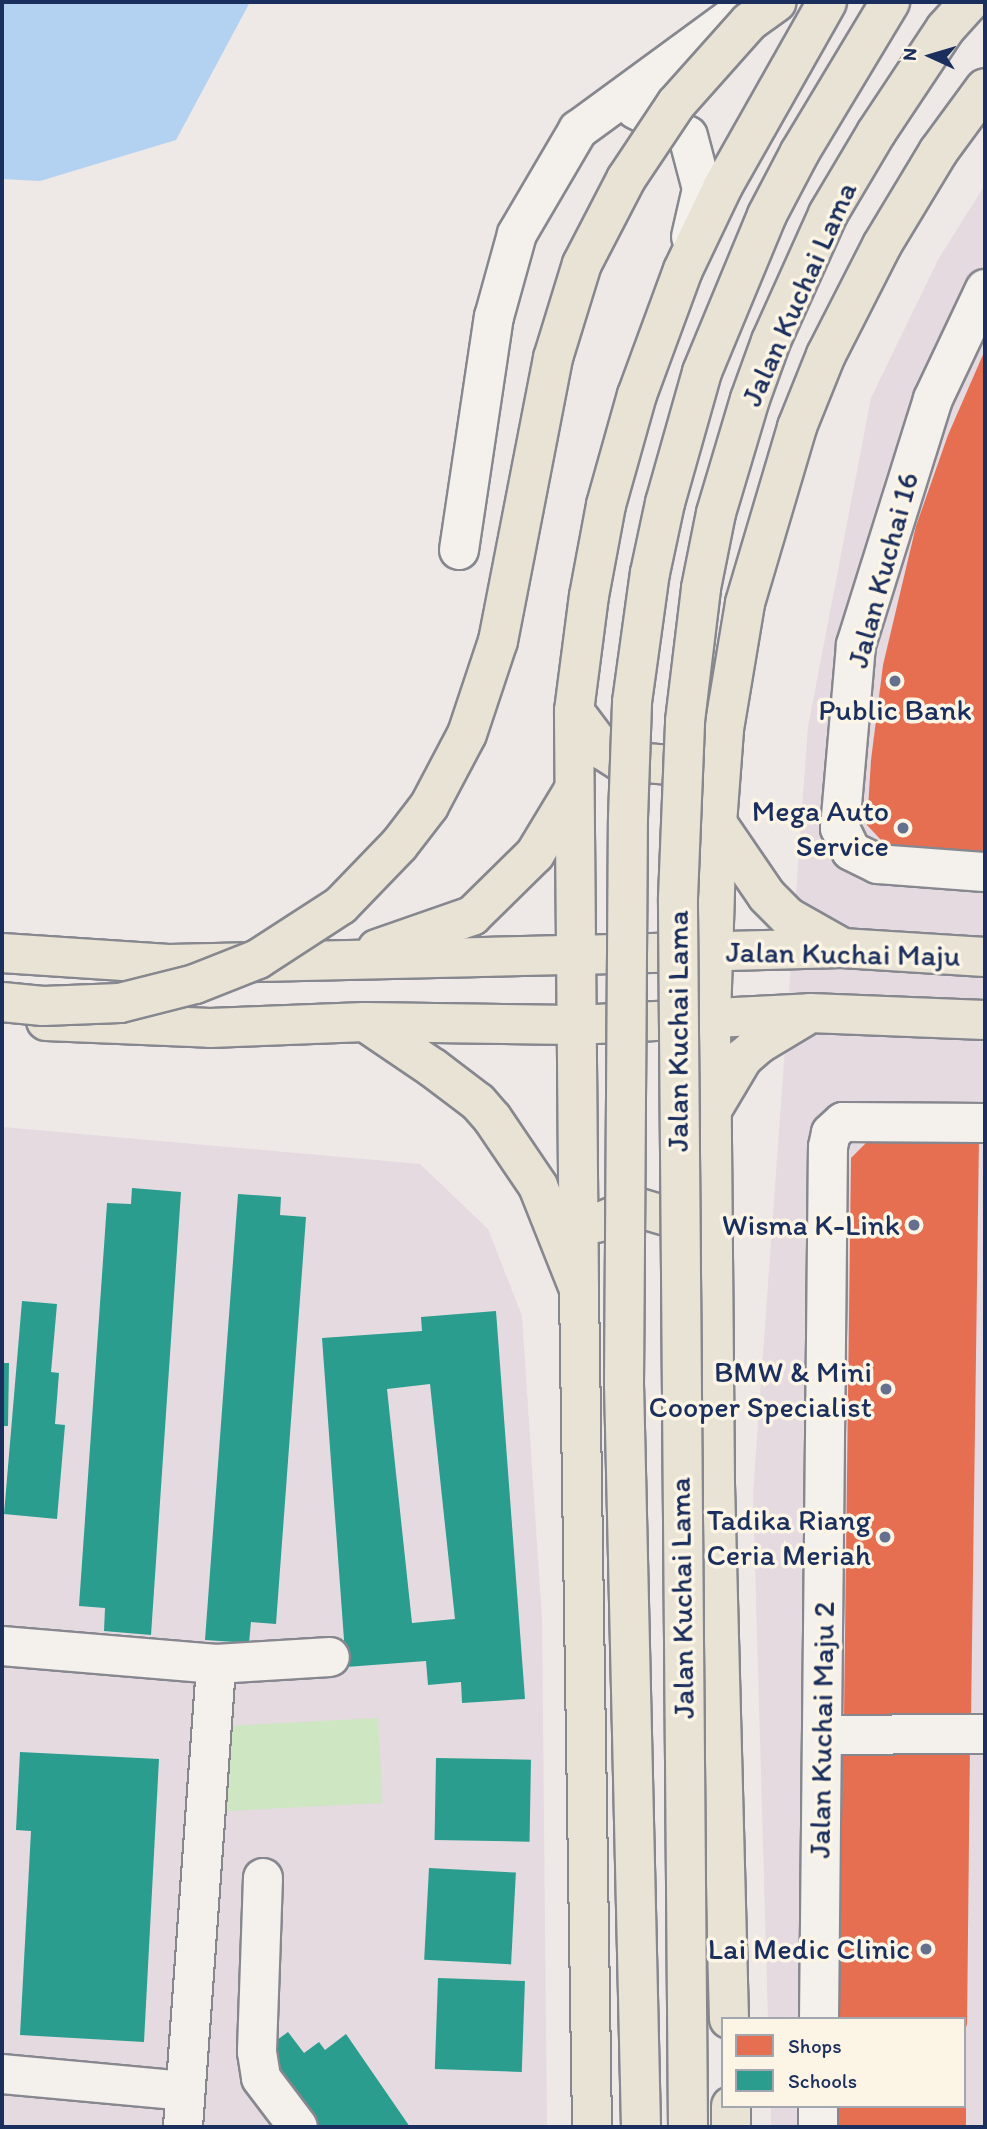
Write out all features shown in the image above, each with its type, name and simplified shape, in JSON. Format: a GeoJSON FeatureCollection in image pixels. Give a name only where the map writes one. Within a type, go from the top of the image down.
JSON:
{"type":"FeatureCollection","features":[{"type":"Feature","properties":{"kind":"main road"},"geometry":{"type":"LineString","coordinates":[[2,1003],[43,1006],[120,1003],[195,984],[245,964],[341,905],[399,845],[429,806],[467,734],[498,641],[553,358],[582,264],[626,179],[676,104],[749,22],[777,2]]}},
{"type":"Feature","properties":{"kind":"main road"},"geometry":{"type":"LineString","coordinates":[[592,2127],[579,1289],[574,711],[589,596],[606,505],[637,395],[683,270],[723,186],[827,2]]}},
{"type":"Feature","properties":{"kind":"main road","name":"Jalan Kuchai Lama"},"geometry":{"type":"LineString","coordinates":[[641,2127],[624,1384],[628,818],[632,702],[650,573],[665,503],[702,372],[767,215],[800,152],[890,2]]}},
{"type":"Feature","properties":{"kind":"main road","name":"Jalan Kuchai Lama"},"geometry":{"type":"LineString","coordinates":[[688,2127],[678,1252],[678,898],[685,721],[701,589],[716,513],[750,399],[771,341],[822,227],[876,132],[945,29],[970,2]]}},
{"type":"Feature","properties":{"kind":"main road"},"geometry":{"type":"LineString","coordinates":[[729,2017],[715,1484],[711,1019],[717,823],[724,729],[745,603],[797,427],[826,355],[882,245],[938,152],[985,88]]}},
{"type":"Feature","properties":{"kind":"main road"},"geometry":{"type":"LineString","coordinates":[[574,711],[604,751],[620,761],[671,765],[702,754],[724,729]]}},
{"type":"Feature","properties":{"kind":"main road"},"geometry":{"type":"LineString","coordinates":[[342,961],[472,916],[535,854],[573,791]]}},
{"type":"Feature","properties":{"kind":"main road"},"geometry":{"type":"LineString","coordinates":[[717,823],[749,873],[781,910],[842,948]]}},
{"type":"Feature","properties":{"kind":"main road","name":"Jalan Kuchai Maju"},"geometry":{"type":"LineString","coordinates":[[2,953],[169,964],[842,948],[985,957]]}},
{"type":"Feature","properties":{"kind":"main road"},"geometry":{"type":"LineString","coordinates":[[712,1110],[743,1058],[759,1044],[810,1013]]}},
{"type":"Feature","properties":{"kind":"main road","name":"Jalan Kuchai Maju"},"geometry":{"type":"LineString","coordinates":[[2,1021],[210,1028],[365,1022],[576,1026],[810,1013],[985,1020]]}},
{"type":"Feature","properties":{"kind":"main road"},"geometry":{"type":"LineString","coordinates":[[365,1022],[478,1102],[492,1118],[538,1186],[579,1289]]}},
{"type":"Feature","properties":{"kind":"main road"},"geometry":{"type":"LineString","coordinates":[[579,1247],[598,1221],[636,1207],[692,1224],[714,1250]]}},
{"type":"Feature","properties":{"kind":"main road"},"geometry":{"type":"LineString","coordinates":[[731,2108],[732,2127]]}},
{"type":"Feature","properties":{"kind":"street"},"geometry":{"type":"LineString","coordinates":[[459,550],[494,317],[517,234],[578,130],[753,2]]}},
{"type":"Feature","properties":{"kind":"street"},"geometry":{"type":"LineString","coordinates":[[611,108],[640,109],[688,136],[702,189],[683,270]]}},
{"type":"Feature","properties":{"kind":"street","name":"Jalan Kuchai 16"},"geometry":{"type":"LineString","coordinates":[[981,311],[933,400],[856,645],[840,828],[851,851],[878,864],[985,872]]}},
{"type":"Feature","properties":{"kind":"street","name":"Jalan Kuchai Maju 2"},"geometry":{"type":"LineString","coordinates":[[819,2017],[828,1147],[831,1133],[843,1122],[985,1123]]}},
{"type":"Feature","properties":{"kind":"street"},"geometry":{"type":"LineString","coordinates":[[2,1656],[216,1664],[330,1657]]}},
{"type":"Feature","properties":{"kind":"street"},"geometry":{"type":"LineString","coordinates":[[2,2074],[184,2109],[216,1664]]}},
{"type":"Feature","properties":{"kind":"street"},"geometry":{"type":"LineString","coordinates":[[822,1735],[985,1734]]}},
{"type":"Feature","properties":{"kind":"street"},"geometry":{"type":"LineString","coordinates":[[263,1878],[257,2052],[261,2078],[298,2127]]}},
{"type":"Feature","properties":{"kind":"street"},"geometry":{"type":"LineString","coordinates":[[818,2108],[818,2127]]}},
{"type":"Feature","properties":{"kind":"shaded area"},"geometry":{"type":"Polygon","coordinates":[[[985,185],[985,2127],[771,2127],[771,2108],[966,2108],[966,2017],[768,2017],[753,1494],[808,727],[871,398],[939,258],[985,185]]]}},
{"type":"Feature","properties":{"kind":"shaded area"},"geometry":{"type":"Polygon","coordinates":[[[2,1127],[420,1164],[488,1229],[522,1316],[542,1619],[547,2127],[2,2127],[2,1127]]]}},
{"type":"Feature","properties":{"kind":"green space"},"geometry":{"type":"Polygon","coordinates":[[[378,1718],[382,1803],[228,1811],[223,1726],[378,1718]]]}},
{"type":"Feature","properties":{"kind":"water"},"geometry":{"type":"Polygon","coordinates":[[[2,2],[250,2],[176,140],[40,181],[2,179],[2,2]]]}},
{"type":"Feature","properties":{"kind":"building: Shops"},"geometry":{"type":"Polygon","coordinates":[[[985,350],[985,856],[892,852],[867,825],[871,760],[883,665],[916,526],[948,435],[985,350]]]}},
{"type":"Feature","properties":{"kind":"building: Shops"},"geometry":{"type":"Polygon","coordinates":[[[876,1133],[979,1138],[971,1719],[844,1717],[851,1158],[876,1133]]]}},
{"type":"Feature","properties":{"kind":"building: Shops"},"geometry":{"type":"Polygon","coordinates":[[[843,1743],[970,1745],[967,2027],[966,2017],[839,2017],[843,1743]]]}},
{"type":"Feature","properties":{"kind":"building: Shops"},"geometry":{"type":"Polygon","coordinates":[[[838,2108],[966,2108],[966,2127],[838,2127],[838,2108]]]}},
{"type":"Feature","properties":{"kind":"building: Schools"},"geometry":{"type":"Polygon","coordinates":[[[132,1188],[181,1192],[151,1635],[104,1631],[105,1608],[79,1606],[107,1203],[131,1204],[132,1188]]]}},
{"type":"Feature","properties":{"kind":"building: Schools"},"geometry":{"type":"Polygon","coordinates":[[[238,1194],[281,1197],[280,1215],[306,1217],[276,1624],[251,1622],[249,1643],[205,1640],[238,1194]]]}},
{"type":"Feature","properties":{"kind":"building: Schools"},"geometry":{"type":"Polygon","coordinates":[[[22,1301],[57,1304],[51,1372],[59,1373],[55,1424],[65,1425],[57,1519],[4,1514],[22,1301]]]}},
{"type":"Feature","properties":{"kind":"building: Schools"},"geometry":{"type":"Polygon","coordinates":[[[496,1311],[525,1699],[462,1703],[461,1682],[428,1685],[426,1661],[346,1667],[322,1338],[422,1331],[421,1317],[496,1311]],[[430,1384],[387,1389],[412,1623],[455,1619],[430,1384]]]}},
{"type":"Feature","properties":{"kind":"building: Schools"},"geometry":{"type":"Polygon","coordinates":[[[2,1363],[9,1363],[8,1426],[2,1426],[2,1363]]]}},
{"type":"Feature","properties":{"kind":"building: Schools"},"geometry":{"type":"Polygon","coordinates":[[[20,1752],[159,1759],[144,2042],[20,2035],[31,1831],[16,1830],[20,1752]]]}},
{"type":"Feature","properties":{"kind":"building: Schools"},"geometry":{"type":"Polygon","coordinates":[[[436,1758],[531,1760],[530,1842],[435,1840],[436,1758]]]}},
{"type":"Feature","properties":{"kind":"building: Schools"},"geometry":{"type":"Polygon","coordinates":[[[429,1868],[516,1873],[511,1964],[424,1960],[429,1868]]]}},
{"type":"Feature","properties":{"kind":"building: Schools"},"geometry":{"type":"Polygon","coordinates":[[[438,1978],[525,1981],[522,2072],[435,2069],[438,1978]]]}},
{"type":"Feature","properties":{"kind":"building: Schools"},"geometry":{"type":"Polygon","coordinates":[[[288,2032],[304,2053],[319,2042],[325,2050],[346,2034],[410,2127],[311,2127],[259,2053],[288,2032]]]}},
{"type":"Feature","properties":{"kind":"place","name":"Public Bank"},"geometry":{"type":"Point","coordinates":[895,681]}},
{"type":"Feature","properties":{"kind":"place","name":"Mega Auto Service"},"geometry":{"type":"Point","coordinates":[903,828]}},
{"type":"Feature","properties":{"kind":"place","name":"Wisma K-Link"},"geometry":{"type":"Point","coordinates":[914,1225]}},
{"type":"Feature","properties":{"kind":"place","name":"BMW & Mini Cooper Specialist"},"geometry":{"type":"Point","coordinates":[886,1389]}},
{"type":"Feature","properties":{"kind":"place","name":"Tadika Riang Ceria Meriah"},"geometry":{"type":"Point","coordinates":[885,1537]}},
{"type":"Feature","properties":{"kind":"place","name":"Lai Medic Clinic"},"geometry":{"type":"Point","coordinates":[926,1949]}}]}
